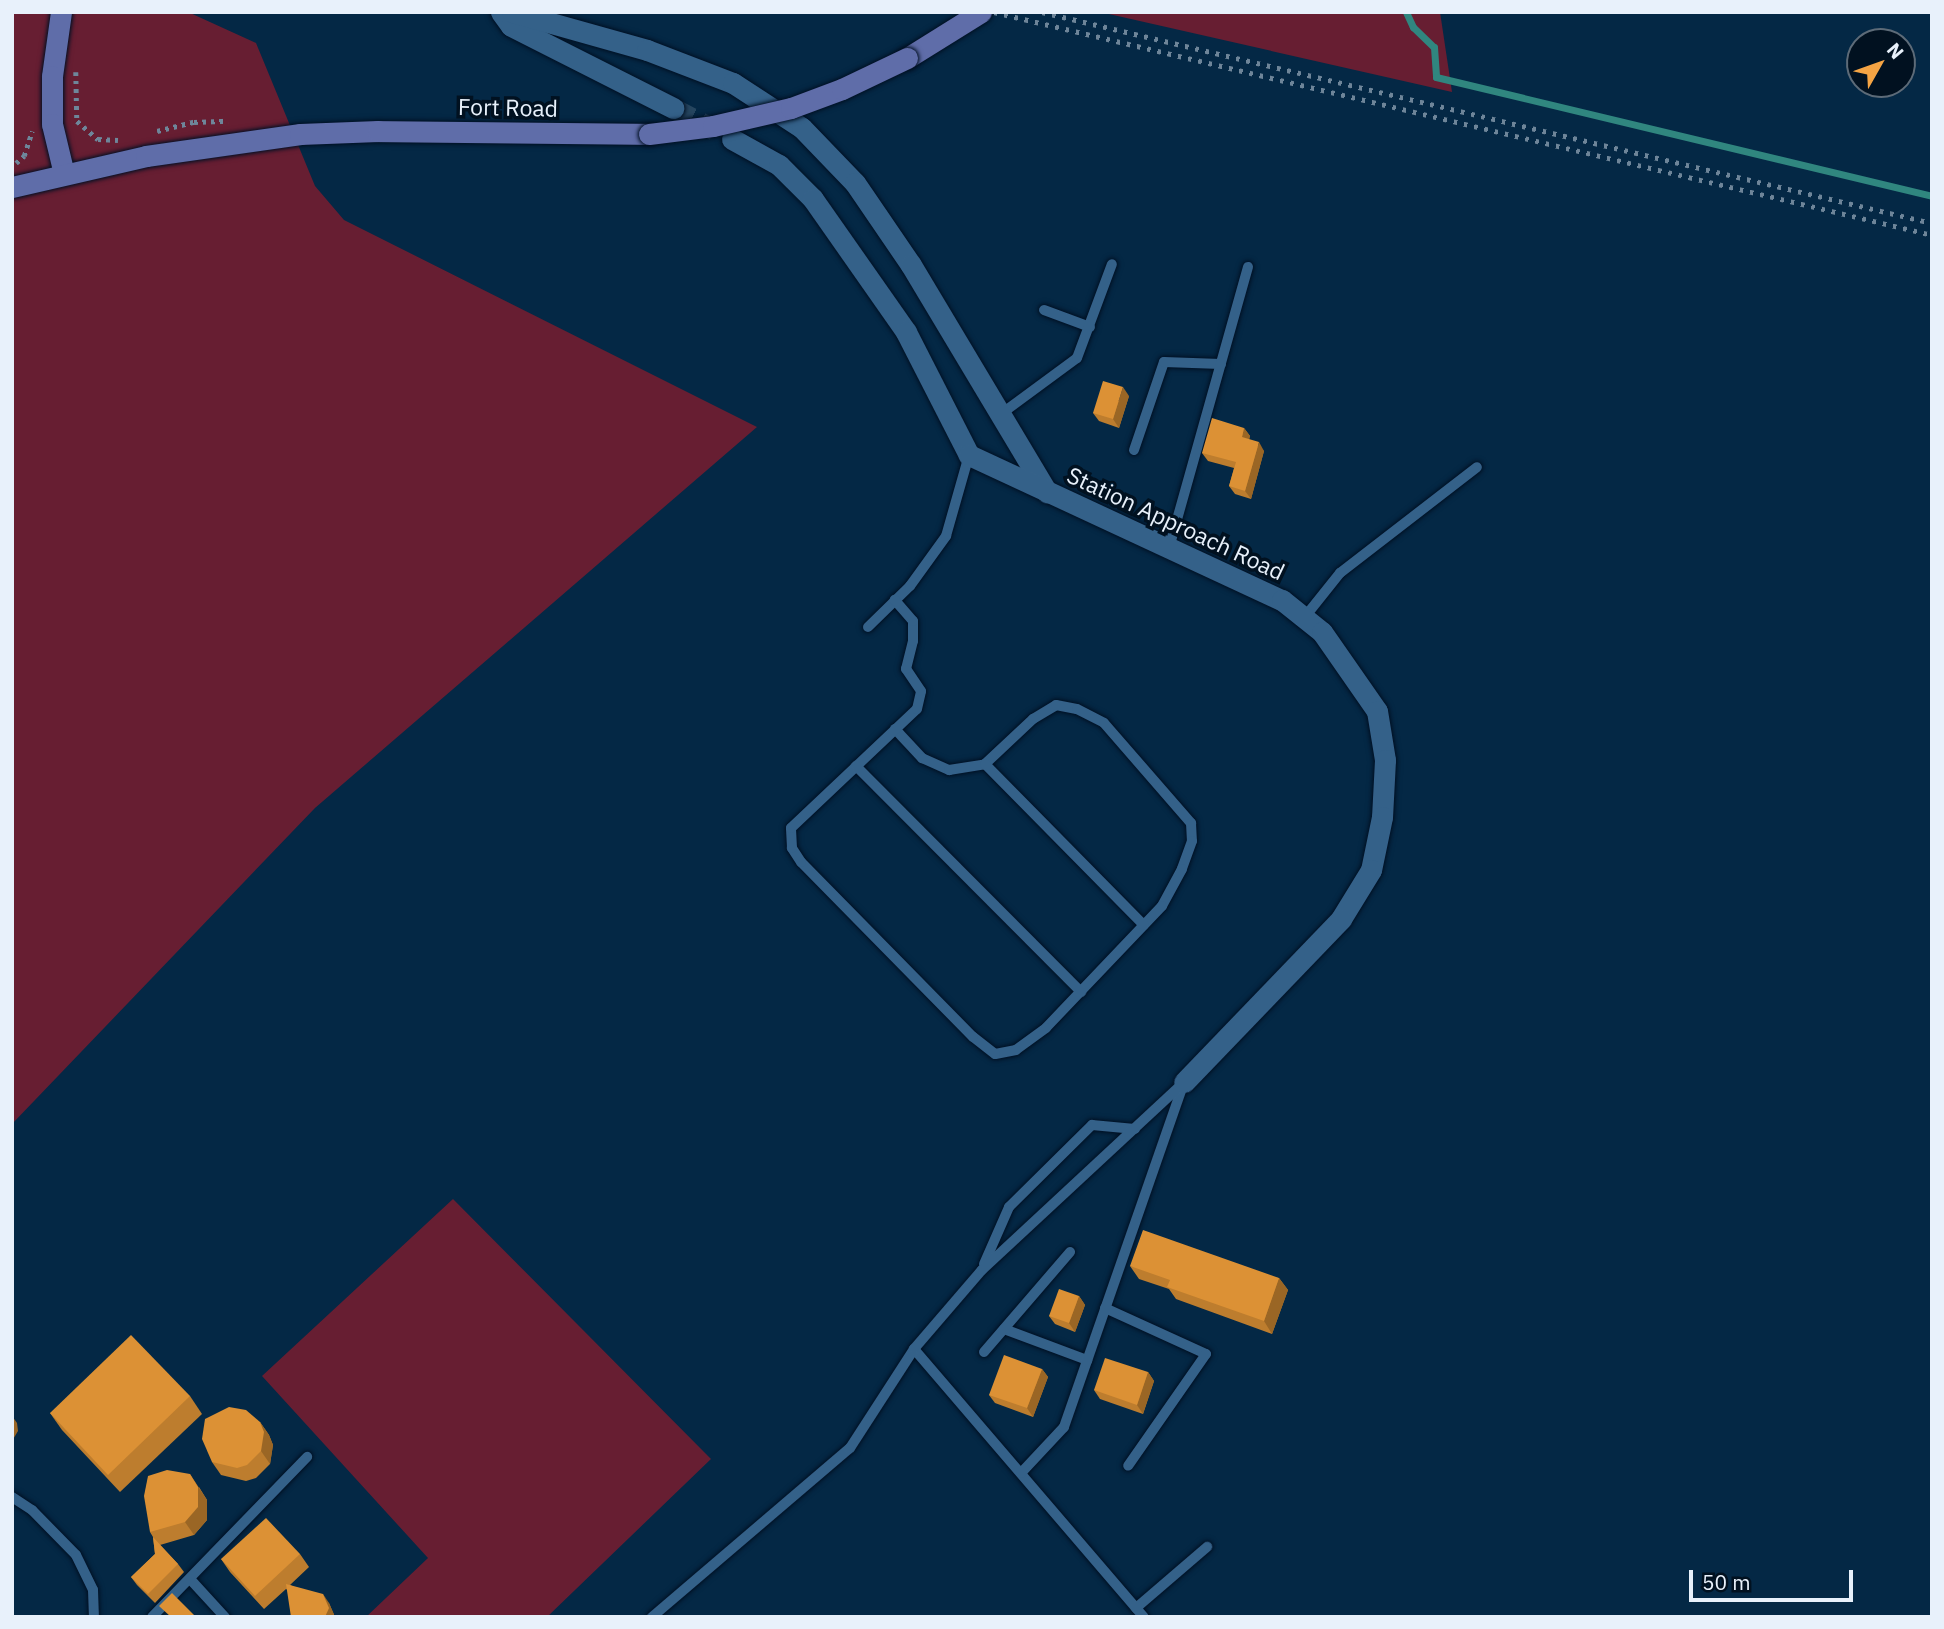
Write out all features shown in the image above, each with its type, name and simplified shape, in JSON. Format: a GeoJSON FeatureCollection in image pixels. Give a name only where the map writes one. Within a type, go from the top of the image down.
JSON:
{"type":"FeatureCollection","features":[{"type":"Feature","properties":{"kind":"street"},"geometry":{"type":"LineString","coordinates":[[61,12],[52,76],[52,124],[64,174]]}},
{"type":"Feature","properties":{"kind":"street"},"geometry":{"type":"LineString","coordinates":[[501,12],[511,26],[673,108]]}},
{"type":"Feature","properties":{"kind":"street"},"geometry":{"type":"LineString","coordinates":[[512,12],[647,50],[733,83],[802,128],[855,183],[911,265],[1047,492]]}},
{"type":"Feature","properties":{"kind":"street","name":"Fort Road"},"geometry":{"type":"LineString","coordinates":[[12,187],[196,147],[300,134],[400,131],[649,134],[713,126],[791,108],[842,89],[907,58],[981,12]]}},
{"type":"Feature","properties":{"kind":"street"},"geometry":{"type":"LineString","coordinates":[[732,139],[779,165],[813,199],[906,332],[969,455]]}},
{"type":"Feature","properties":{"kind":"street","name":"Station Approach Road"},"geometry":{"type":"LineString","coordinates":[[969,455],[1282,600],[1329,641],[1377,711],[1385,760],[1382,817],[1370,870],[1341,919],[1184,1082]]}},
{"type":"Feature","properties":{"kind":"lane"},"geometry":{"type":"LineString","coordinates":[[1000,414],[1072,363],[1090,327],[1112,264]]}},
{"type":"Feature","properties":{"kind":"lane"},"geometry":{"type":"LineString","coordinates":[[1169,548],[1248,267]]}},
{"type":"Feature","properties":{"kind":"lane"},"geometry":{"type":"LineString","coordinates":[[1044,310],[1090,327]]}},
{"type":"Feature","properties":{"kind":"lane"},"geometry":{"type":"LineString","coordinates":[[1134,450],[1164,362],[1222,364]]}},
{"type":"Feature","properties":{"kind":"lane"},"geometry":{"type":"LineString","coordinates":[[868,628],[910,586],[946,536],[969,455]]}},
{"type":"Feature","properties":{"kind":"lane"},"geometry":{"type":"LineString","coordinates":[[1304,618],[1340,573],[1477,467]]}},
{"type":"Feature","properties":{"kind":"lane"},"geometry":{"type":"LineString","coordinates":[[895,600],[913,621],[906,669],[921,691],[917,709],[895,729],[791,828],[792,848],[801,862],[973,1037],[995,1054],[1016,1050],[1045,1028],[1162,906],[1182,869],[1192,841],[1191,822],[1104,723],[1077,709],[1056,705],[1033,719],[985,764],[949,770],[922,758],[895,729]]}},
{"type":"Feature","properties":{"kind":"lane"},"geometry":{"type":"LineString","coordinates":[[985,764],[1144,925]]}},
{"type":"Feature","properties":{"kind":"lane"},"geometry":{"type":"LineString","coordinates":[[856,766],[1081,992]]}},
{"type":"Feature","properties":{"kind":"lane"},"geometry":{"type":"LineString","coordinates":[[652,1617],[850,1448],[914,1349],[982,1270],[1184,1082]]}},
{"type":"Feature","properties":{"kind":"lane"},"geometry":{"type":"LineString","coordinates":[[1021,1473],[1064,1427],[1184,1082]]}},
{"type":"Feature","properties":{"kind":"lane"},"geometry":{"type":"LineString","coordinates":[[982,1270],[1009,1207],[1092,1125],[1135,1129]]}},
{"type":"Feature","properties":{"kind":"lane"},"geometry":{"type":"LineString","coordinates":[[984,1352],[1070,1252]]}},
{"type":"Feature","properties":{"kind":"lane"},"geometry":{"type":"LineString","coordinates":[[1105,1308],[1206,1354],[1129,1466]]}},
{"type":"Feature","properties":{"kind":"lane"},"geometry":{"type":"LineString","coordinates":[[1004,1329],[1087,1360]]}},
{"type":"Feature","properties":{"kind":"lane"},"geometry":{"type":"LineString","coordinates":[[914,1349],[1140,1612],[1207,1547]]}},
{"type":"Feature","properties":{"kind":"lane"},"geometry":{"type":"LineString","coordinates":[[152,1617],[307,1457]]}},
{"type":"Feature","properties":{"kind":"lane"},"geometry":{"type":"LineString","coordinates":[[12,1497],[32,1510],[76,1555],[93,1590],[94,1617]]}},
{"type":"Feature","properties":{"kind":"lane"},"geometry":{"type":"LineString","coordinates":[[190,1579],[225,1617]]}},
{"type":"Feature","properties":{"kind":"shaded area"},"geometry":{"type":"Polygon","coordinates":[[[12,12],[188,12],[256,43],[315,186],[344,220],[757,427],[315,808],[12,1124],[12,12]]]}},
{"type":"Feature","properties":{"kind":"shaded area"},"geometry":{"type":"Polygon","coordinates":[[[1100,12],[1440,12],[1452,92],[1100,12]]]}},
{"type":"Feature","properties":{"kind":"shaded area"},"geometry":{"type":"Polygon","coordinates":[[[453,1199],[711,1459],[547,1617],[366,1617],[428,1558],[262,1376],[453,1199]]]}},
{"type":"Feature","properties":{"kind":"building"},"geometry":{"type":"Polygon","coordinates":[[[1103,381],[1123,387],[1113,419],[1093,413],[1103,381]]]}},
{"type":"Feature","properties":{"kind":"building"},"geometry":{"type":"Polygon","coordinates":[[[1212,418],[1244,428],[1242,437],[1259,442],[1245,491],[1229,486],[1236,462],[1202,453],[1212,418]]]}},
{"type":"Feature","properties":{"kind":"building"},"geometry":{"type":"Polygon","coordinates":[[[1143,1230],[1279,1278],[1264,1321],[1167,1287],[1170,1280],[1130,1266],[1143,1230]]]}},
{"type":"Feature","properties":{"kind":"building"},"geometry":{"type":"Polygon","coordinates":[[[1059,1289],[1079,1296],[1069,1323],[1049,1316],[1059,1289]]]}},
{"type":"Feature","properties":{"kind":"building"},"geometry":{"type":"Polygon","coordinates":[[[131,1335],[190,1396],[108,1475],[50,1413],[131,1335]]]}},
{"type":"Feature","properties":{"kind":"building"},"geometry":{"type":"Polygon","coordinates":[[[1004,1355],[1042,1369],[1027,1408],[989,1395],[1004,1355]]]}},
{"type":"Feature","properties":{"kind":"building"},"geometry":{"type":"Polygon","coordinates":[[[1105,1358],[1148,1372],[1137,1405],[1094,1390],[1105,1358]]]}},
{"type":"Feature","properties":{"kind":"building"},"geometry":{"type":"Polygon","coordinates":[[[229,1407],[246,1410],[260,1422],[264,1432],[261,1451],[247,1465],[237,1468],[212,1462],[202,1439],[205,1419],[229,1407]]]}},
{"type":"Feature","properties":{"kind":"building"},"geometry":{"type":"Polygon","coordinates":[[[167,1470],[190,1474],[198,1487],[198,1507],[185,1522],[150,1532],[144,1496],[148,1476],[167,1470]]]}},
{"type":"Feature","properties":{"kind":"building"},"geometry":{"type":"Polygon","coordinates":[[[266,1518],[300,1554],[255,1596],[221,1559],[266,1518]]]}},
{"type":"Feature","properties":{"kind":"building"},"geometry":{"type":"Polygon","coordinates":[[[153,1537],[178,1564],[148,1594],[131,1577],[155,1554],[153,1537]]]}},
{"type":"Feature","properties":{"kind":"building"},"geometry":{"type":"Polygon","coordinates":[[[286,1584],[323,1594],[329,1608],[325,1617],[291,1617],[286,1584]]]}},
{"type":"Feature","properties":{"kind":"building"},"geometry":{"type":"Polygon","coordinates":[[[172,1593],[196,1617],[171,1617],[159,1606],[172,1593]]]}},
{"type":"Feature","properties":{"kind":"waterway"},"geometry":{"type":"LineString","coordinates":[[1406,12],[1413,27],[1434,47],[1436,77],[1932,196]]}},
{"type":"Feature","properties":{"kind":"tunnel"},"geometry":{"type":"LineString","coordinates":[[673,108],[715,130]]}},
{"type":"Feature","properties":{"kind":"railway"},"geometry":{"type":"LineString","coordinates":[[994,12],[1932,235]]}},
{"type":"Feature","properties":{"kind":"railway"},"geometry":{"type":"LineString","coordinates":[[1042,12],[1932,223]]}}]}
